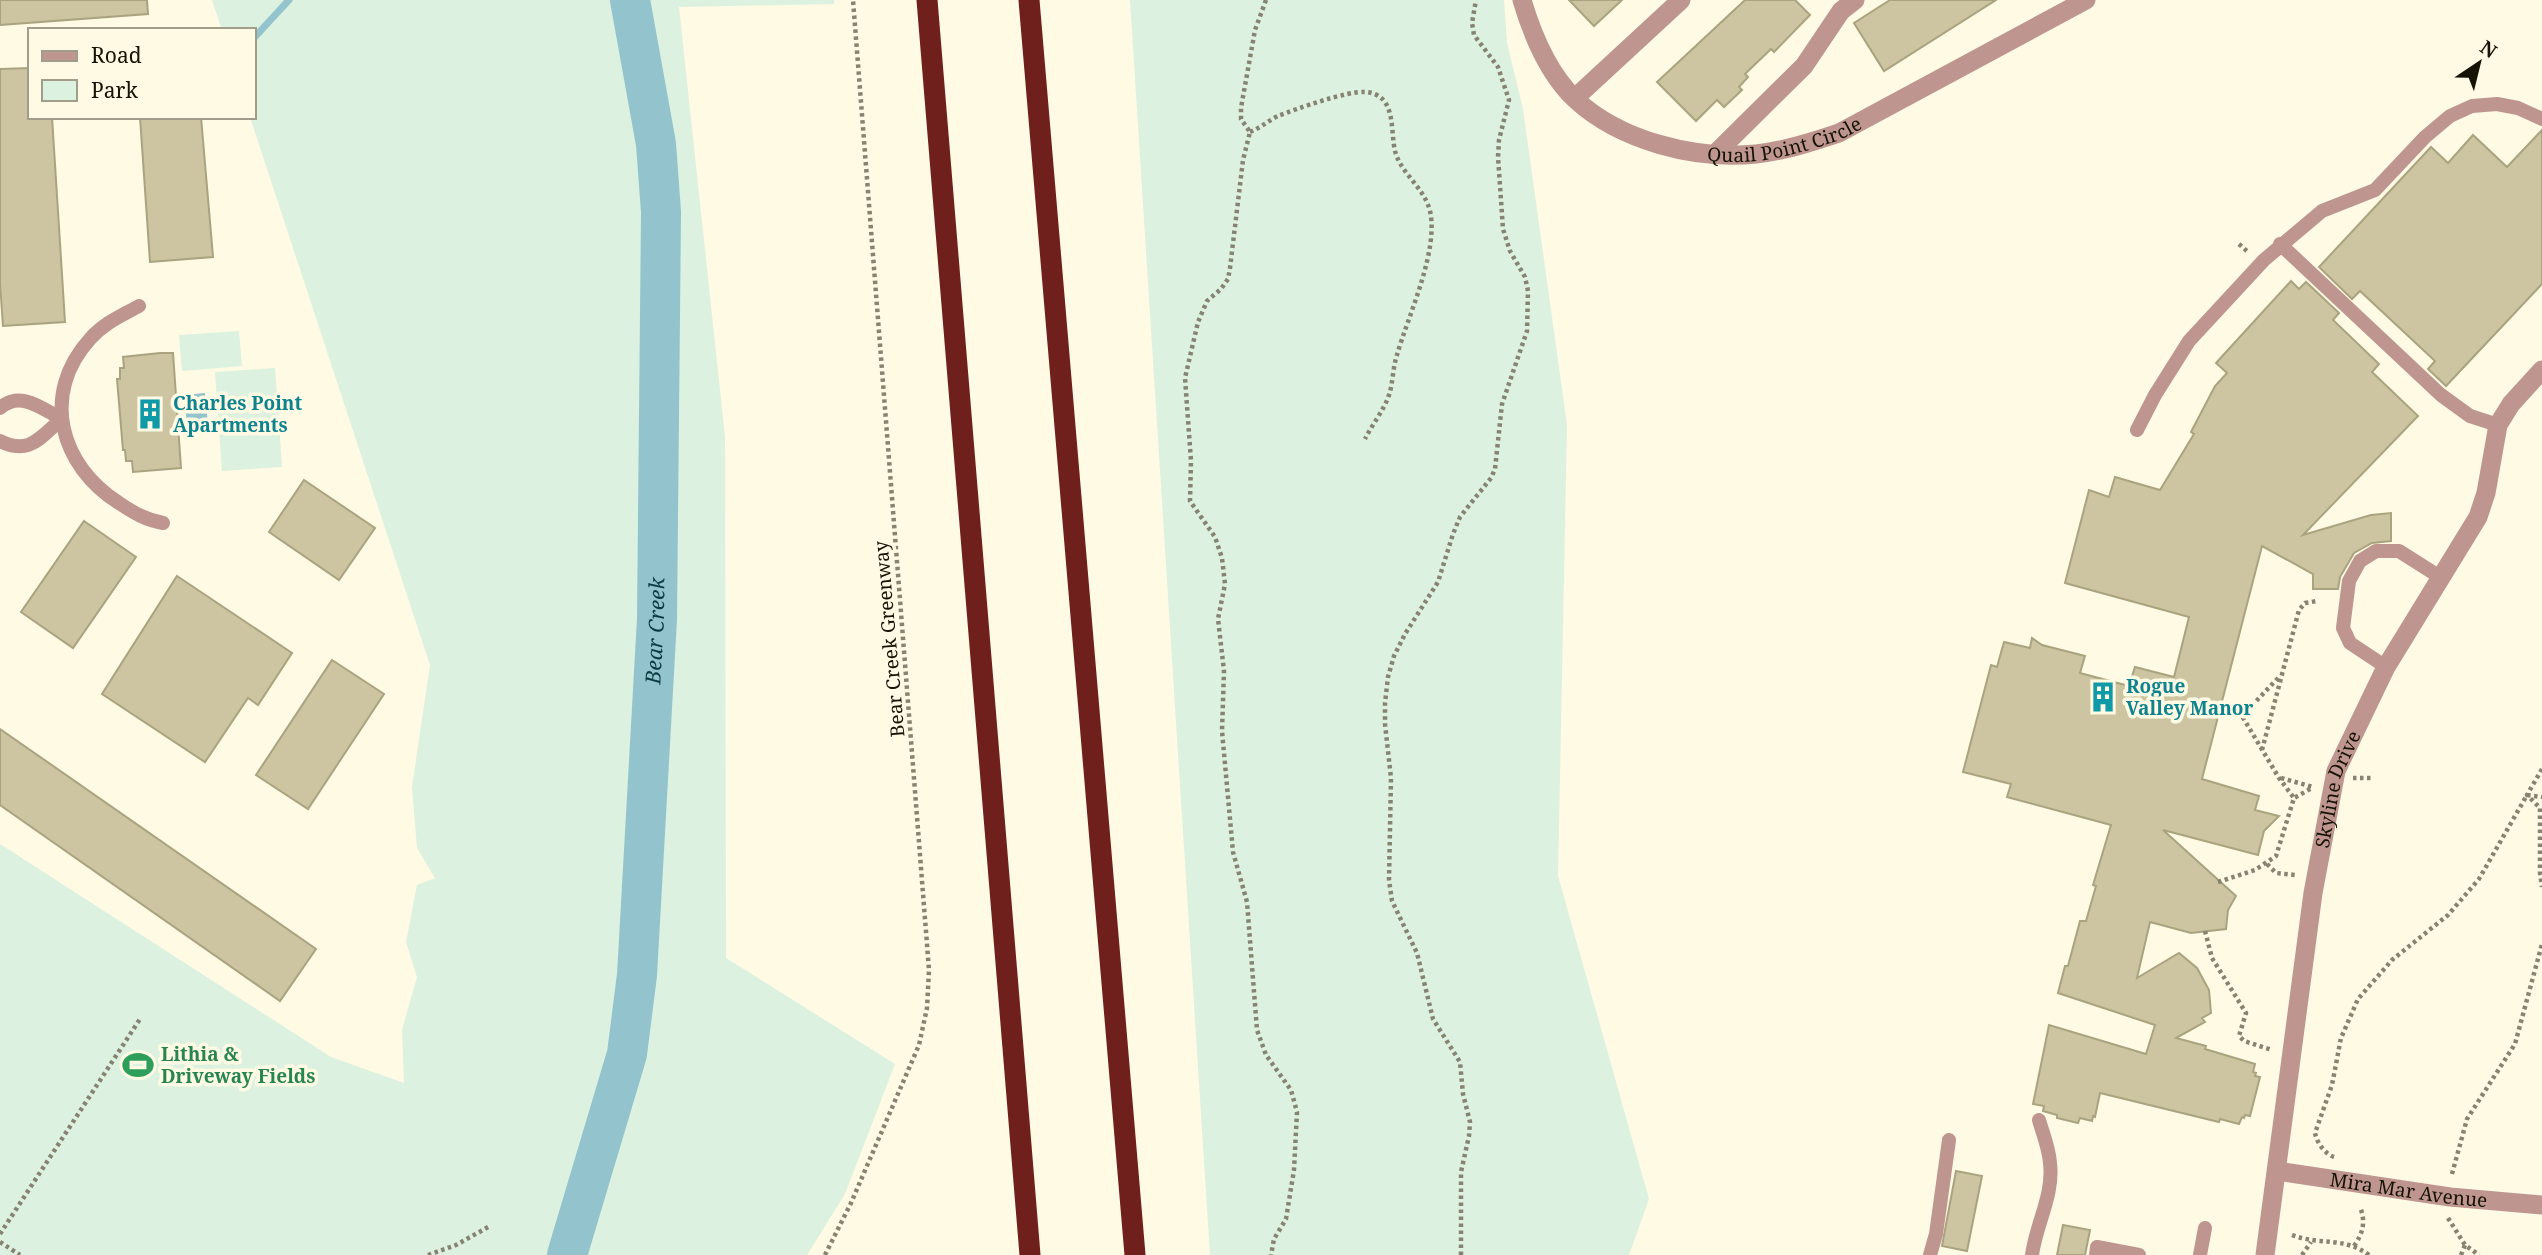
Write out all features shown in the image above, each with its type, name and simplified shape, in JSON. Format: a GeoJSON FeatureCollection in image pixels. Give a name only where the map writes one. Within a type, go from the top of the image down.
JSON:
{"type":"FeatureCollection","features":[{"type":"Feature","properties":{"kind":"highway"},"geometry":{"type":"LineString","coordinates":[[927,0],[1030,1255]]}},
{"type":"Feature","properties":{"kind":"highway"},"geometry":{"type":"LineString","coordinates":[[1030,0],[1135,1255]]}},
{"type":"Feature","properties":{"kind":"street","name":"Quail Point Circle"},"geometry":{"type":"LineString","coordinates":[[1522,0],[1549,63],[1575,98],[1602,118],[1639,137],[1677,148],[1715,154],[1755,154],[1798,146],[1839,133],[2086,0]]}},
{"type":"Feature","properties":{"kind":"street"},"geometry":{"type":"LineString","coordinates":[[1575,98],[1681,0]]}},
{"type":"Feature","properties":{"kind":"street"},"geometry":{"type":"LineString","coordinates":[[1715,154],[1804,66],[1841,11],[1855,0]]}},
{"type":"Feature","properties":{"kind":"street","name":"Skyline Drive"},"geometry":{"type":"LineString","coordinates":[[2265,1255],[2313,893],[2336,771],[2386,667],[2478,517],[2486,493],[2498,425],[2511,404],[2542,370]]}},
{"type":"Feature","properties":{"kind":"street","name":"Mira Mar Avenue"},"geometry":{"type":"LineString","coordinates":[[2277,1171],[2450,1196],[2541,1205]]}},
{"type":"Feature","properties":{"kind":"lane"},"geometry":{"type":"LineString","coordinates":[[2137,430],[2155,395],[2189,341],[2280,244],[2322,211],[2375,190],[2425,137],[2450,116],[2472,106],[2497,104],[2518,108],[2542,119]]}},
{"type":"Feature","properties":{"kind":"lane"},"geometry":{"type":"LineString","coordinates":[[2280,244],[2441,395],[2470,415],[2498,425]]}},
{"type":"Feature","properties":{"kind":"lane"},"geometry":{"type":"LineString","coordinates":[[139,306],[105,324],[90,339],[75,360],[65,386],[61,412],[65,437],[80,469],[104,494],[140,517],[163,523]]}},
{"type":"Feature","properties":{"kind":"lane"},"geometry":{"type":"LineString","coordinates":[[0,408],[13,400],[21,399],[62,419]]}},
{"type":"Feature","properties":{"kind":"lane"},"geometry":{"type":"LineString","coordinates":[[0,441],[13,447],[28,446],[62,419]]}},
{"type":"Feature","properties":{"kind":"lane"},"geometry":{"type":"LineString","coordinates":[[2386,667],[2350,643],[2343,628],[2350,581],[2360,561],[2376,551],[2399,551],[2440,577]]}},
{"type":"Feature","properties":{"kind":"lane"},"geometry":{"type":"LineString","coordinates":[[2032,1255],[2051,1176],[2050,1161],[2039,1120]]}},
{"type":"Feature","properties":{"kind":"lane"},"geometry":{"type":"LineString","coordinates":[[1930,1255],[1936,1234],[1950,1140]]}},
{"type":"Feature","properties":{"kind":"lane"},"geometry":{"type":"LineString","coordinates":[[2200,1255],[2205,1228]]}},
{"type":"Feature","properties":{"kind":"lane"},"geometry":{"type":"LineString","coordinates":[[2096,1255],[2097,1247],[2139,1255]]}},
{"type":"Feature","properties":{"kind":"path","name":"Bear Creek Greenway"},"geometry":{"type":"LineString","coordinates":[[825,1255],[851,1203],[919,1045],[927,1008],[929,970],[853,0]]}},
{"type":"Feature","properties":{"kind":"path"},"geometry":{"type":"LineString","coordinates":[[1250,132],[1241,119],[1241,108],[1255,30],[1266,0]]}},
{"type":"Feature","properties":{"kind":"path"},"geometry":{"type":"LineString","coordinates":[[1461,1255],[1461,1172],[1470,1130],[1461,1081],[1462,1071],[1460,1062],[1433,1019],[1416,953],[1392,901],[1389,880],[1391,778],[1385,724],[1388,677],[1394,656],[1438,582],[1460,517],[1496,468],[1502,404],[1527,331],[1527,284],[1510,251],[1503,229],[1498,157],[1499,140],[1509,100],[1498,67],[1474,35],[1472,23],[1476,0]]}},
{"type":"Feature","properties":{"kind":"path"},"geometry":{"type":"LineString","coordinates":[[1271,1255],[1274,1239],[1286,1219],[1294,1170],[1297,1112],[1291,1090],[1266,1055],[1257,1030],[1247,902],[1233,852],[1222,731],[1224,671],[1218,619],[1225,584],[1222,558],[1215,537],[1191,501],[1185,378],[1198,322],[1207,301],[1228,279],[1243,160],[1250,132],[1277,117],[1346,94],[1364,92],[1373,93],[1390,109],[1398,160],[1422,191],[1430,209],[1429,251],[1396,356],[1390,392],[1365,439]]}},
{"type":"Feature","properties":{"kind":"path"},"geometry":{"type":"LineString","coordinates":[[2262,750],[2299,610],[2305,603],[2317,601]]}},
{"type":"Feature","properties":{"kind":"path"},"geometry":{"type":"LineString","coordinates":[[2242,716],[2282,674]]}},
{"type":"Feature","properties":{"kind":"path"},"geometry":{"type":"LineString","coordinates":[[2223,711],[2242,716],[2294,798]]}},
{"type":"Feature","properties":{"kind":"path"},"geometry":{"type":"LineString","coordinates":[[2345,1159],[2331,1157],[2326,1153],[2315,1133],[2332,1084],[2341,1038],[2358,999],[2392,960],[2448,915],[2479,878],[2542,769]]}},
{"type":"Feature","properties":{"kind":"path"},"geometry":{"type":"LineString","coordinates":[[2279,778],[2316,787],[2294,798]]}},
{"type":"Feature","properties":{"kind":"path"},"geometry":{"type":"LineString","coordinates":[[2350,778],[2373,778]]}},
{"type":"Feature","properties":{"kind":"path"},"geometry":{"type":"LineString","coordinates":[[2527,794],[2542,797]]}},
{"type":"Feature","properties":{"kind":"path"},"geometry":{"type":"LineString","coordinates":[[2527,794],[2540,808],[2542,887]]}},
{"type":"Feature","properties":{"kind":"path"},"geometry":{"type":"LineString","coordinates":[[2218,882],[2267,864],[2276,856],[2294,798]]}},
{"type":"Feature","properties":{"kind":"path"},"geometry":{"type":"LineString","coordinates":[[2267,864],[2276,873],[2295,875]]}},
{"type":"Feature","properties":{"kind":"path"},"geometry":{"type":"LineString","coordinates":[[2205,931],[2212,958],[2246,1013],[2239,1036],[2244,1041],[2273,1051]]}},
{"type":"Feature","properties":{"kind":"path"},"geometry":{"type":"LineString","coordinates":[[2452,1174],[2468,1119],[2515,1044],[2542,944]]}},
{"type":"Feature","properties":{"kind":"path"},"geometry":{"type":"LineString","coordinates":[[0,1234],[140,1019]]}},
{"type":"Feature","properties":{"kind":"path"},"geometry":{"type":"LineString","coordinates":[[2439,1172],[2464,1175]]}},
{"type":"Feature","properties":{"kind":"path"},"geometry":{"type":"LineString","coordinates":[[2354,1246],[2361,1237],[2364,1225],[2360,1207]]}},
{"type":"Feature","properties":{"kind":"path"},"geometry":{"type":"LineString","coordinates":[[2448,1218],[2465,1245],[2479,1255]]}},
{"type":"Feature","properties":{"kind":"path"},"geometry":{"type":"LineString","coordinates":[[428,1255],[456,1245],[490,1226]]}},
{"type":"Feature","properties":{"kind":"path"},"geometry":{"type":"LineString","coordinates":[[2292,1235],[2311,1242],[2335,1241],[2354,1246],[2370,1255]]}},
{"type":"Feature","properties":{"kind":"path"},"geometry":{"type":"LineString","coordinates":[[0,1242],[20,1255]]}},
{"type":"Feature","properties":{"kind":"path"},"geometry":{"type":"LineString","coordinates":[[2302,1255],[2311,1242]]}},
{"type":"Feature","properties":{"kind":"path"},"geometry":{"type":"LineString","coordinates":[[2461,1255],[2465,1245]]}},
{"type":"Feature","properties":{"kind":"green space"},"geometry":{"type":"Polygon","coordinates":[[[212,0],[834,0],[834,4],[679,7],[725,437],[726,958],[895,1064],[845,1194],[807,1255],[0,1255],[0,844],[331,1057],[404,1083],[402,1030],[417,977],[406,942],[417,885],[435,878],[417,848],[412,787],[430,665],[251,119],[256,119],[256,28],[221,28],[212,0]]]}},
{"type":"Feature","properties":{"kind":"green space"},"geometry":{"type":"Polygon","coordinates":[[[1130,0],[1504,0],[1507,43],[1523,109],[1567,425],[1558,876],[1649,1199],[1629,1255],[1210,1255],[1130,0]]]}},
{"type":"Feature","properties":{"kind":"green space"},"geometry":{"type":"Polygon","coordinates":[[[239,331],[242,366],[182,371],[179,335],[239,331]]]}},
{"type":"Feature","properties":{"kind":"green space"},"geometry":{"type":"Polygon","coordinates":[[[275,368],[282,467],[222,471],[215,372],[275,368]]]}},
{"type":"Feature","properties":{"kind":"water"},"geometry":{"type":"Polygon","coordinates":[[[205,393],[208,424],[187,425],[184,395],[205,393]]]}},
{"type":"Feature","properties":{"kind":"building"},"geometry":{"type":"Polygon","coordinates":[[[0,0],[147,0],[148,14],[0,25],[0,0]]]}},
{"type":"Feature","properties":{"kind":"building"},"geometry":{"type":"Polygon","coordinates":[[[1569,0],[1622,0],[1594,26],[1569,0]]]}},
{"type":"Feature","properties":{"kind":"building"},"geometry":{"type":"Polygon","coordinates":[[[1745,0],[1795,0],[1810,15],[1774,52],[1771,49],[1745,74],[1748,77],[1739,87],[1742,90],[1724,107],[1717,100],[1696,121],[1657,82],[1745,0]]]}},
{"type":"Feature","properties":{"kind":"building"},"geometry":{"type":"Polygon","coordinates":[[[1890,0],[1996,0],[1884,71],[1854,23],[1890,0]]]}},
{"type":"Feature","properties":{"kind":"building"},"geometry":{"type":"Polygon","coordinates":[[[28,68],[28,119],[52,119],[65,322],[3,326],[0,283],[0,69],[28,68]]]}},
{"type":"Feature","properties":{"kind":"building"},"geometry":{"type":"Polygon","coordinates":[[[140,119],[201,119],[213,257],[150,262],[140,119]]]}},
{"type":"Feature","properties":{"kind":"building"},"geometry":{"type":"Polygon","coordinates":[[[2542,130],[2542,284],[2446,386],[2428,369],[2435,361],[2360,291],[2352,299],[2319,267],[2431,147],[2448,163],[2473,135],[2507,167],[2542,130]]]}},
{"type":"Feature","properties":{"kind":"building","name":"Rogue Valley Manor"},"geometry":{"type":"Polygon","coordinates":[[[2291,281],[2299,289],[2306,282],[2339,313],[2333,320],[2379,364],[2372,372],[2418,416],[2303,535],[2371,515],[2391,513],[2391,541],[2372,543],[2354,553],[2340,577],[2338,589],[2313,589],[2313,574],[2262,546],[2202,779],[2259,796],[2255,810],[2279,816],[2264,831],[2258,855],[2163,830],[2236,896],[2228,910],[2226,929],[2191,933],[2150,922],[2137,978],[2179,953],[2197,968],[2209,990],[2211,1013],[2202,1018],[2205,1022],[2176,1038],[2255,1064],[2253,1072],[2260,1077],[2250,1116],[2242,1117],[2239,1124],[2220,1119],[2219,1122],[2100,1093],[2092,1121],[2080,1118],[2078,1123],[2057,1118],[2057,1115],[2043,1111],[2044,1106],[2033,1104],[2049,1025],[2146,1054],[2155,1025],[2058,993],[2080,921],[2086,921],[2096,886],[2093,885],[2111,825],[2007,797],[2011,784],[1963,772],[1991,665],[1997,667],[2004,642],[2030,648],[2032,638],[2042,645],[2085,656],[2080,673],[2129,686],[2135,667],[2174,677],[2189,617],[2065,583],[2089,490],[2109,497],[2115,477],[2160,490],[2194,434],[2191,432],[2215,386],[2227,373],[2216,363],[2291,281]]]}},
{"type":"Feature","properties":{"kind":"building","name":"Charles Point Apartments"},"geometry":{"type":"Polygon","coordinates":[[[173,353],[181,468],[133,472],[132,461],[126,461],[123,450],[117,379],[120,379],[120,368],[124,368],[123,357],[173,353]]]}},
{"type":"Feature","properties":{"kind":"building"},"geometry":{"type":"Polygon","coordinates":[[[304,480],[375,528],[339,580],[269,532],[304,480]]]}},
{"type":"Feature","properties":{"kind":"building"},"geometry":{"type":"Polygon","coordinates":[[[84,521],[136,557],[73,648],[21,612],[84,521]]]}},
{"type":"Feature","properties":{"kind":"building"},"geometry":{"type":"Polygon","coordinates":[[[177,576],[292,653],[258,705],[248,698],[205,762],[102,694],[177,576]]]}},
{"type":"Feature","properties":{"kind":"building"},"geometry":{"type":"Polygon","coordinates":[[[332,660],[384,694],[308,809],[256,775],[332,660]]]}},
{"type":"Feature","properties":{"kind":"building"},"geometry":{"type":"Polygon","coordinates":[[[0,729],[316,949],[280,1001],[0,805],[0,729]]]}},
{"type":"Feature","properties":{"kind":"building"},"geometry":{"type":"Polygon","coordinates":[[[1956,1171],[1982,1176],[1967,1251],[1942,1246],[1956,1171]]]}},
{"type":"Feature","properties":{"kind":"building"},"geometry":{"type":"Polygon","coordinates":[[[2063,1225],[2090,1230],[2085,1255],[2057,1255],[2063,1225]]]}},
{"type":"Feature","properties":{"kind":"waterway"},"geometry":{"type":"LineString","coordinates":[[256,36],[289,0]]}},
{"type":"Feature","properties":{"kind":"waterway","name":"Bear Creek"},"geometry":{"type":"LineString","coordinates":[[567,1255],[627,1054],[637,975],[657,619],[661,212],[656,144],[630,0]]}},
{"type":"Feature","properties":{"kind":"place","name":"Charles Point Apartments"},"geometry":{"type":"Point","coordinates":[150,414]}},
{"type":"Feature","properties":{"kind":"place","name":"Rogue Valley Manor"},"geometry":{"type":"Point","coordinates":[2103,697]}},
{"type":"Feature","properties":{"kind":"place","name":"Lithia & Driveway Fields"},"geometry":{"type":"Point","coordinates":[138,1065]}}]}
